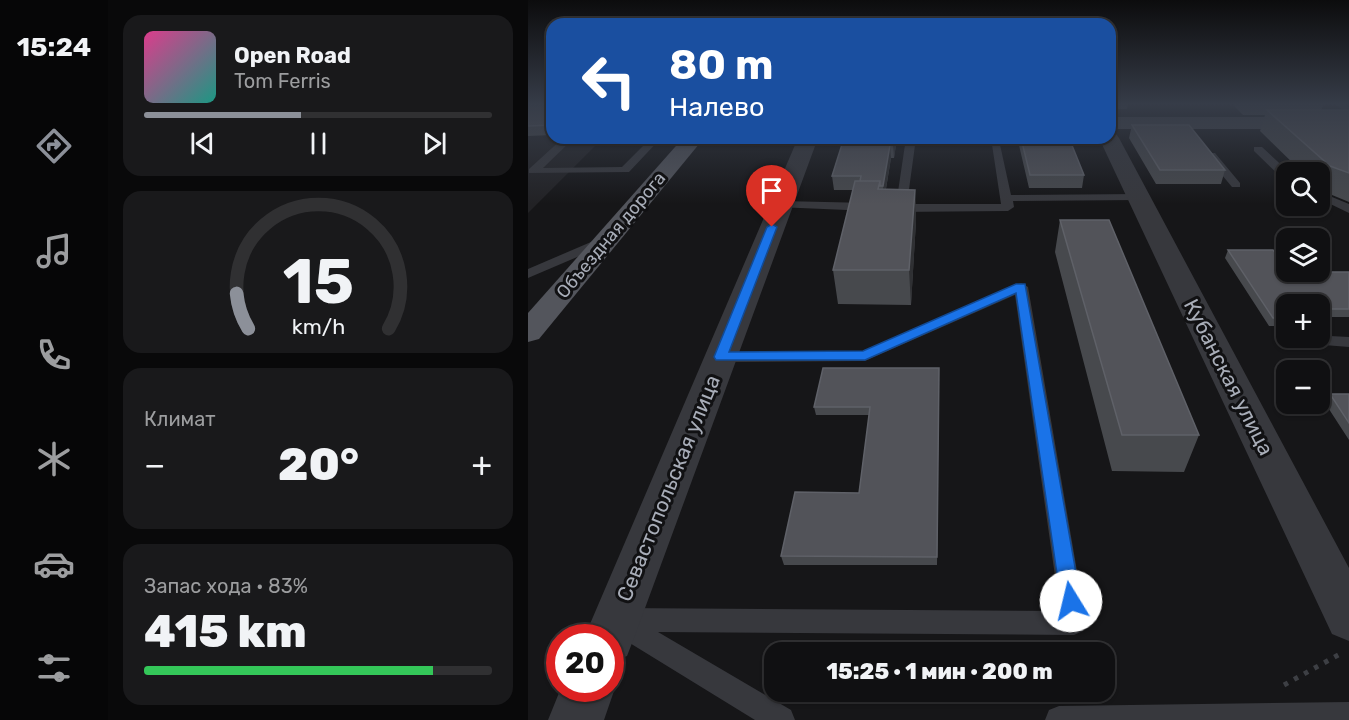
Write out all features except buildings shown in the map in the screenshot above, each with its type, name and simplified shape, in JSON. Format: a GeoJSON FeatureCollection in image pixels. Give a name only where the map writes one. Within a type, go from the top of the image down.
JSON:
{"type":"FeatureCollection","features":[{"type":"Feature","properties":{"kind":"main road","name":"Объездная дорога"},"geometry":{"type":"LineString","coordinates":[[528,332],[689,144]]}},
{"type":"Feature","properties":{"kind":"street","name":"Севастопольская улица"},"geometry":{"type":"LineString","coordinates":[[614,624],[806,144]]}},
{"type":"Feature","properties":{"kind":"street","name":"Кубанская улица"},"geometry":{"type":"LineString","coordinates":[[1112,144],[1349,617]]}},
{"type":"Feature","properties":{"kind":"street"},"geometry":{"type":"LineString","coordinates":[[576,720],[583,702]]}},
{"type":"Feature","properties":{"kind":"lane"},"geometry":{"type":"LineString","coordinates":[[530,173],[562,144]]}},
{"type":"Feature","properties":{"kind":"lane"},"geometry":{"type":"LineString","coordinates":[[530,173],[625,170],[650,144]]}},
{"type":"Feature","properties":{"kind":"lane"},"geometry":{"type":"LineString","coordinates":[[901,208],[910,144]]}},
{"type":"Feature","properties":{"kind":"lane"},"geometry":{"type":"LineString","coordinates":[[781,206],[1008,207],[995,144]]}},
{"type":"Feature","properties":{"kind":"lane"},"geometry":{"type":"LineString","coordinates":[[1206,149],[1236,184]]}},
{"type":"Feature","properties":{"kind":"lane"},"geometry":{"type":"LineString","coordinates":[[1258,149],[1276,166]]}},
{"type":"Feature","properties":{"kind":"lane"},"geometry":{"type":"LineString","coordinates":[[1006,198],[1138,197]]}},
{"type":"Feature","properties":{"kind":"lane"},"geometry":{"type":"LineString","coordinates":[[1330,200],[1349,209]]}},
{"type":"Feature","properties":{"kind":"lane"},"geometry":{"type":"LineString","coordinates":[[528,274],[608,238]]}},
{"type":"Feature","properties":{"kind":"lane"},"geometry":{"type":"LineString","coordinates":[[624,629],[1074,623],[1021,287],[865,356],[721,357]]}},
{"type":"Feature","properties":{"kind":"lane"},"geometry":{"type":"LineString","coordinates":[[1330,341],[1349,342]]}},
{"type":"Feature","properties":{"kind":"lane"},"geometry":{"type":"LineString","coordinates":[[624,636],[780,720]]}},
{"type":"Feature","properties":{"kind":"lane"},"geometry":{"type":"LineString","coordinates":[[1059,720],[1349,716]]}},
{"type":"Feature","properties":{"kind":"path"},"geometry":{"type":"LineString","coordinates":[[1276,689],[1349,650]]}},
{"type":"Feature","properties":{"kind":"shaded area"},"geometry":{"type":"Polygon","coordinates":[[[528,138],[546,138],[546,144],[597,144],[528,213],[528,138]]]}},
{"type":"Feature","properties":{"kind":"route"},"geometry":{"type":"LineString","coordinates":[[772,227],[721,357],[865,356],[1021,287],[1071,601]]}}]}
